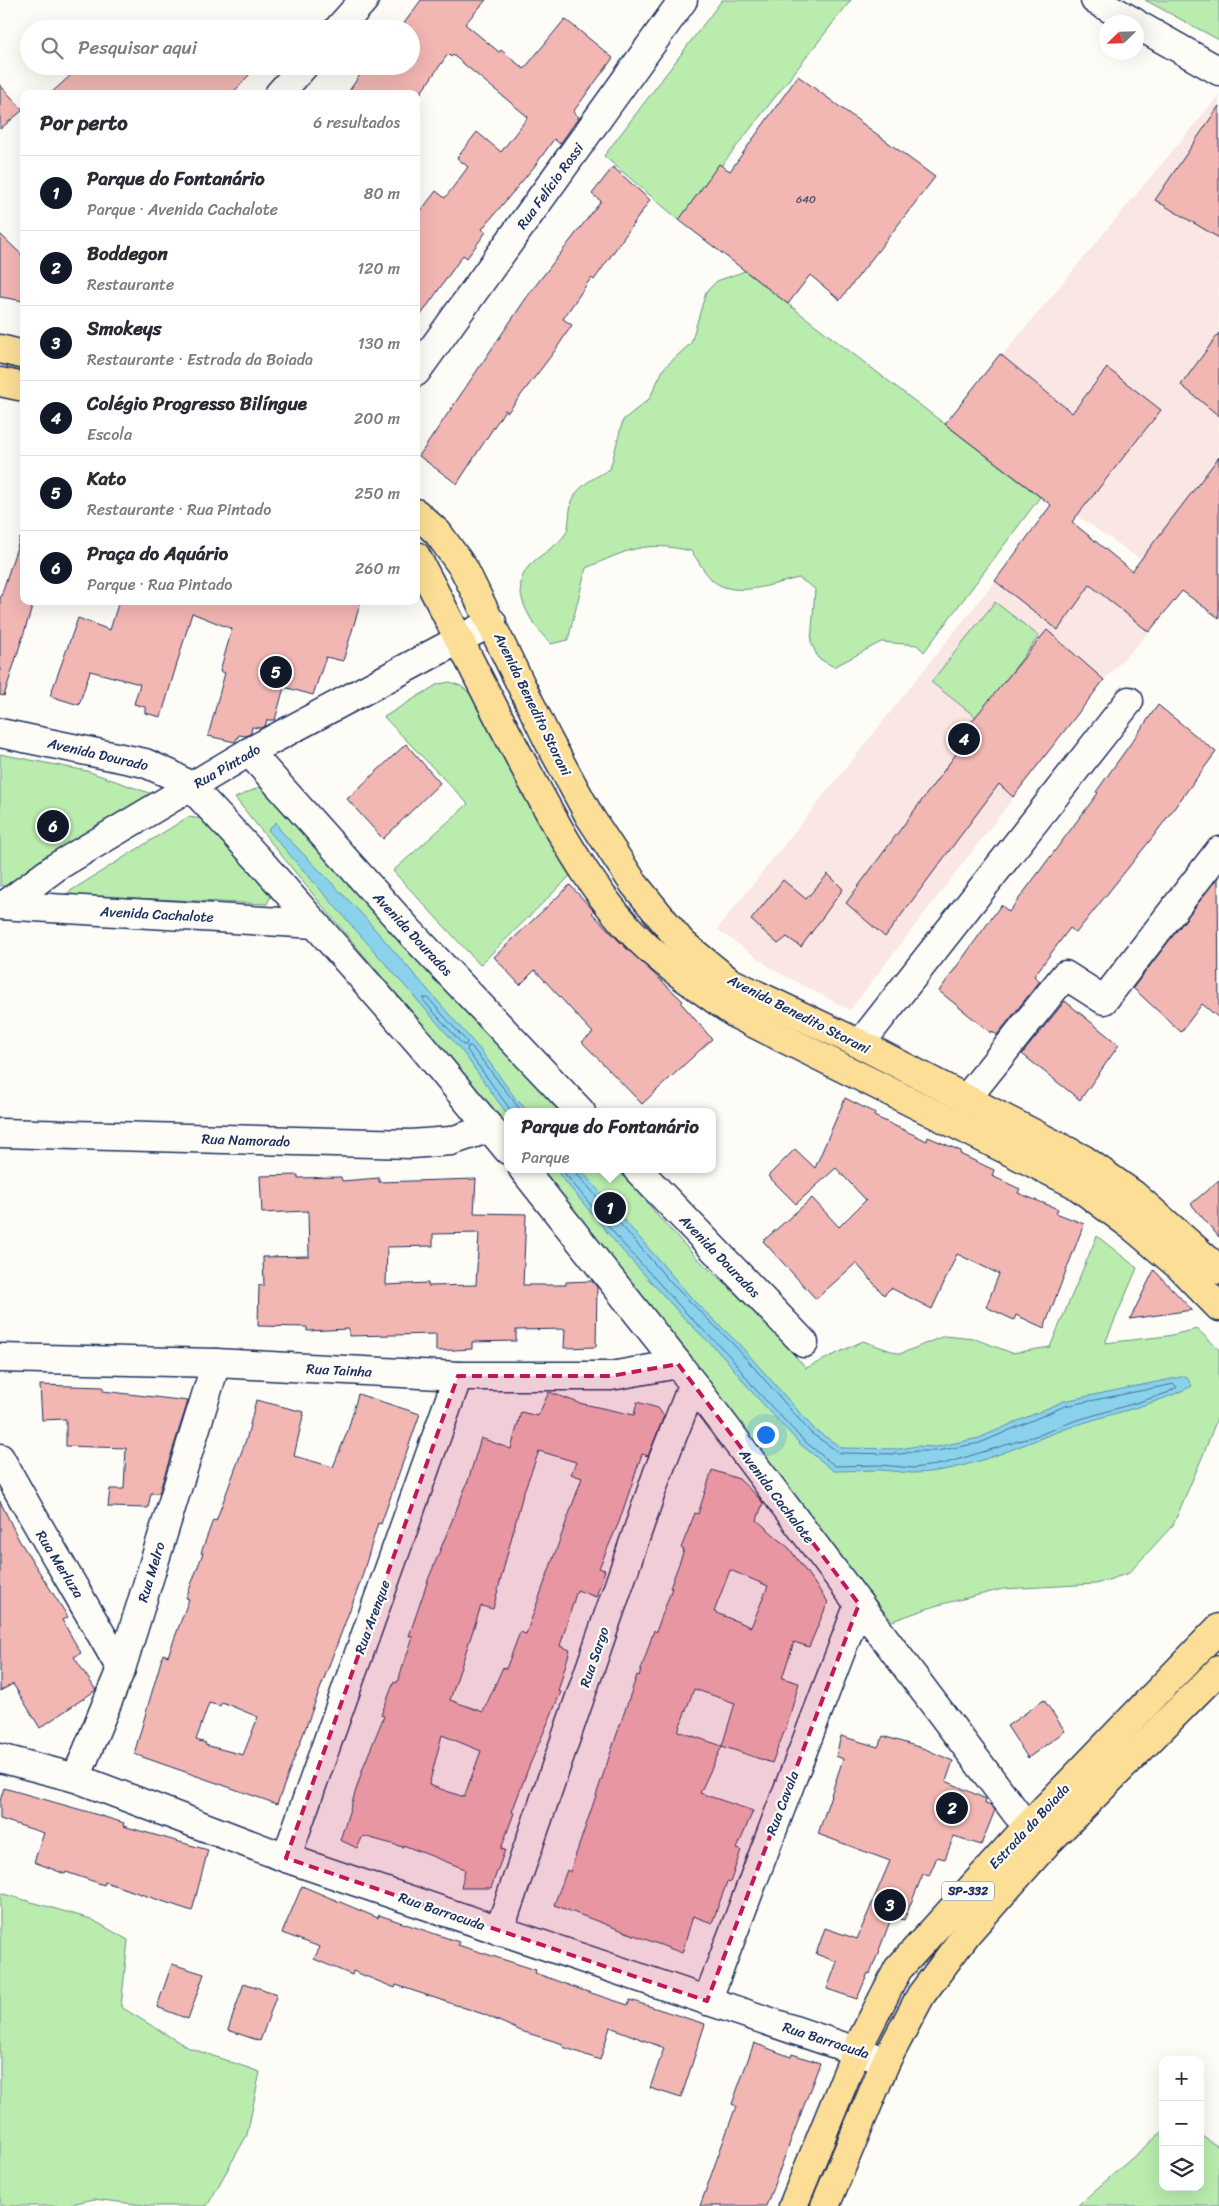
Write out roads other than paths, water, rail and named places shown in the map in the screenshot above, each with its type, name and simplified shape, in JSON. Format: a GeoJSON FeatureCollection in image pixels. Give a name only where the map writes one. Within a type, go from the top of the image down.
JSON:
{"type":"FeatureCollection","features":[{"type":"Feature","properties":{"kind":"main road"},"geometry":{"type":"LineString","coordinates":[[0,349],[20,354]]}},
{"type":"Feature","properties":{"kind":"main road"},"geometry":{"type":"LineString","coordinates":[[0,382],[20,386]]}},
{"type":"Feature","properties":{"kind":"main road","name":"Avenida Benedito Storani"},"geometry":{"type":"LineString","coordinates":[[420,517],[438,532],[464,569],[492,622],[548,740],[590,817],[634,884],[682,943],[730,982],[860,1044],[1083,1159],[1134,1195],[1219,1270]]}},
{"type":"Feature","properties":{"kind":"main road","name":"Avenida Benedito Storani"},"geometry":{"type":"LineString","coordinates":[[420,564],[511,743],[570,850],[608,902],[646,946],[686,979],[737,1015],[1075,1184],[1133,1227],[1172,1260],[1219,1307]]}},
{"type":"Feature","properties":{"kind":"main road","name":"Estrada da Boiada"},"geometry":{"type":"LineString","coordinates":[[825,2206],[886,2061],[921,1995],[1037,1835],[1219,1628]]}},
{"type":"Feature","properties":{"kind":"main road","name":"Estrada da Boiada"},"geometry":{"type":"LineString","coordinates":[[793,2206],[857,2049],[898,1969],[1037,1835],[1219,1670]]}},
{"type":"Feature","properties":{"kind":"street"},"geometry":{"type":"LineString","coordinates":[[346,20],[364,0]]}},
{"type":"Feature","properties":{"kind":"street","name":"Rua Felício Rossi"},"geometry":{"type":"LineString","coordinates":[[420,366],[683,0]]}},
{"type":"Feature","properties":{"kind":"street"},"geometry":{"type":"LineString","coordinates":[[1095,0],[1121,15]]}},
{"type":"Feature","properties":{"kind":"street"},"geometry":{"type":"LineString","coordinates":[[1144,28],[1219,72]]}},
{"type":"Feature","properties":{"kind":"street"},"geometry":{"type":"LineString","coordinates":[[283,90],[296,75]]}},
{"type":"Feature","properties":{"kind":"street","name":"Rua Pintado"},"geometry":{"type":"LineString","coordinates":[[2,905],[56,867],[248,752],[457,638],[492,622]]}},
{"type":"Feature","properties":{"kind":"street"},"geometry":{"type":"LineString","coordinates":[[860,1044],[1129,701]]}},
{"type":"Feature","properties":{"kind":"street","name":"Avenida Dourado"},"geometry":{"type":"LineString","coordinates":[[0,733],[145,763],[172,775],[191,787]]}},
{"type":"Feature","properties":{"kind":"street","name":"Avenida Dourados"},"geometry":{"type":"LineString","coordinates":[[248,752],[411,933],[577,1108]]}},
{"type":"Feature","properties":{"kind":"street"},"geometry":{"type":"LineString","coordinates":[[191,787],[315,924],[504,1145]]}},
{"type":"Feature","properties":{"kind":"street"},"geometry":{"type":"LineString","coordinates":[[966,1099],[1065,975],[1104,1000],[1219,851]]}},
{"type":"Feature","properties":{"kind":"street","name":"Avenida Cachalote"},"geometry":{"type":"LineString","coordinates":[[2,905],[315,924]]}},
{"type":"Feature","properties":{"kind":"street","name":"Rua Namorado"},"geometry":{"type":"LineString","coordinates":[[0,1133],[410,1144],[451,1141],[490,1128]]}},
{"type":"Feature","properties":{"kind":"street","name":"Avenida Cachalote"},"geometry":{"type":"LineString","coordinates":[[526,1173],[685,1374],[858,1604],[1037,1835]]}},
{"type":"Feature","properties":{"kind":"street","name":"Avenida Dourados"},"geometry":{"type":"LineString","coordinates":[[640,1173],[804,1343]]}},
{"type":"Feature","properties":{"kind":"street","name":"Rua Tainha"},"geometry":{"type":"LineString","coordinates":[[0,1358],[216,1363],[458,1376],[685,1374]]}},
{"type":"Feature","properties":{"kind":"street","name":"Rua Melro"},"geometry":{"type":"LineString","coordinates":[[76,1778],[121,1669],[216,1363]]}},
{"type":"Feature","properties":{"kind":"street","name":"Rua Sargo"},"geometry":{"type":"LineString","coordinates":[[499,1931],[657,1475],[685,1374]]}},
{"type":"Feature","properties":{"kind":"street","name":"Rua Arenque"},"geometry":{"type":"LineString","coordinates":[[286,1858],[458,1376]]}},
{"type":"Feature","properties":{"kind":"street","name":"Rua Merluza"},"geometry":{"type":"LineString","coordinates":[[0,1458],[39,1530],[76,1589],[121,1669]]}},
{"type":"Feature","properties":{"kind":"street","name":"Rua Cavala"},"geometry":{"type":"LineString","coordinates":[[707,2001],[858,1604]]}},
{"type":"Feature","properties":{"kind":"street","name":"Rua Barracuda"},"geometry":{"type":"LineString","coordinates":[[0,1758],[76,1778],[286,1858],[707,2001],[857,2049],[886,2061]]}},
{"type":"Feature","properties":{"kind":"water"},"geometry":{"type":"Polygon","coordinates":[[[276,822],[280,830],[359,911],[482,1052],[515,1098],[525,1108],[504,1108],[504,1110],[462,1051],[268,830],[276,822]]]}},
{"type":"Feature","properties":{"kind":"water"},"geometry":{"type":"Polygon","coordinates":[[[558,1173],[583,1173],[695,1302],[739,1344],[815,1430],[842,1448],[900,1449],[917,1446],[936,1447],[979,1438],[1064,1401],[1186,1376],[1192,1386],[1150,1403],[1077,1425],[997,1455],[955,1467],[913,1473],[879,1470],[834,1471],[800,1444],[752,1392],[725,1358],[684,1318],[621,1249],[558,1173]]]}},
{"type":"Feature","properties":{"kind":"place","name":"Kato"},"geometry":{"type":"Point","coordinates":[276,672]}},
{"type":"Feature","properties":{"kind":"place","name":"Colégio Progresso Bilíngue"},"geometry":{"type":"Point","coordinates":[964,739]}},
{"type":"Feature","properties":{"kind":"place","name":"Praça do Aquário"},"geometry":{"type":"Point","coordinates":[53,826]}},
{"type":"Feature","properties":{"kind":"place","name":"Parque do Fontanário"},"geometry":{"type":"Point","coordinates":[610,1208]}},
{"type":"Feature","properties":{"kind":"place","name":"Boddegon"},"geometry":{"type":"Point","coordinates":[952,1808]}},
{"type":"Feature","properties":{"kind":"place","name":"Smokeys"},"geometry":{"type":"Point","coordinates":[890,1905]}}]}
